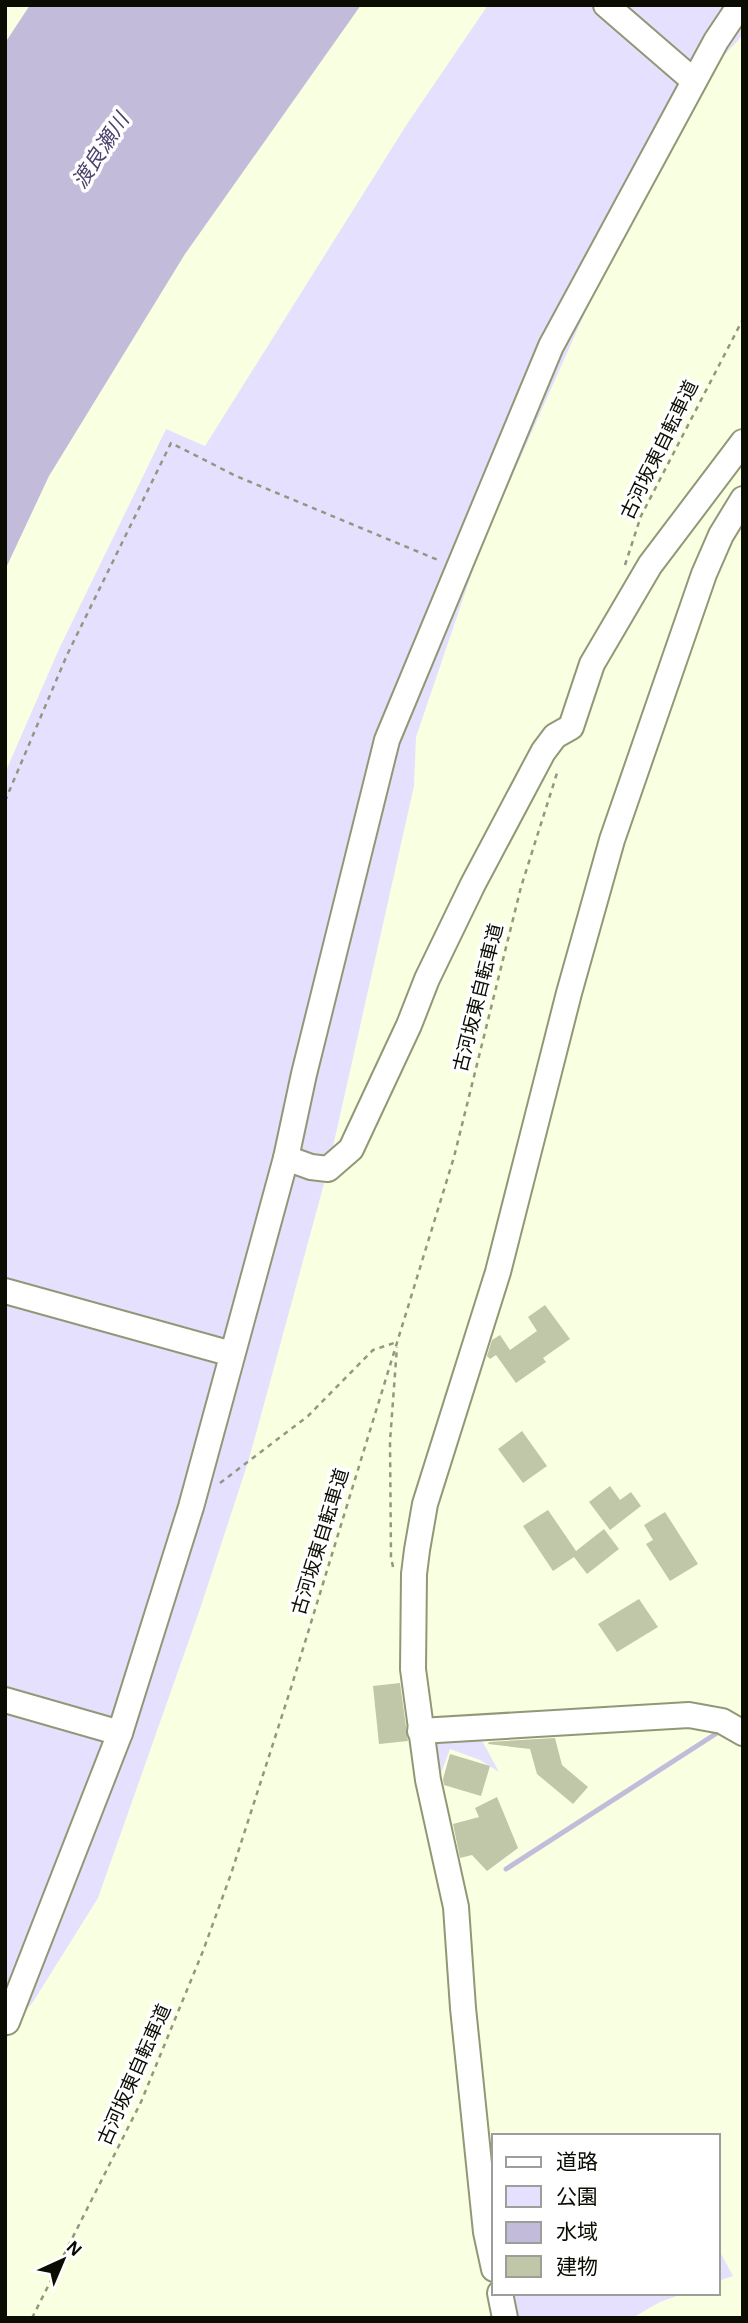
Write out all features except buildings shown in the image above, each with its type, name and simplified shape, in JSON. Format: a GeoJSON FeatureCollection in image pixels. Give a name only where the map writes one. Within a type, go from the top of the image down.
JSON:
{"type":"FeatureCollection","features":[{"type":"Feature","properties":{"kind":"street"},"geometry":{"type":"LineString","coordinates":[[606,5],[694,81]]}},
{"type":"Feature","properties":{"kind":"street"},"geometry":{"type":"LineString","coordinates":[[7,2022],[120,1733],[191,1507],[286,1158],[304,1074],[387,740],[551,346],[716,41],[740,5]]}},
{"type":"Feature","properties":{"kind":"street"},"geometry":{"type":"LineString","coordinates":[[286,1158],[311,1167],[328,1169],[351,1149],[409,1025],[427,979],[479,872],[543,752],[555,736],[571,727],[592,664],[650,565],[743,442]]}},
{"type":"Feature","properties":{"kind":"street"},"geometry":{"type":"LineString","coordinates":[[492,2260],[486,2232],[463,2008],[456,1907],[420,1731],[413,1669],[414,1574],[425,1504],[498,1272],[569,993],[612,840],[704,574],[721,535],[743,499]]}},
{"type":"Feature","properties":{"kind":"street"},"geometry":{"type":"LineString","coordinates":[[5,1291],[232,1354]]}},
{"type":"Feature","properties":{"kind":"street"},"geometry":{"type":"LineString","coordinates":[[5,1700],[120,1733]]}},
{"type":"Feature","properties":{"kind":"street"},"geometry":{"type":"LineString","coordinates":[[420,1731],[689,1715],[722,1721],[743,1733]]}},
{"type":"Feature","properties":{"kind":"street"},"geometry":{"type":"LineString","coordinates":[[500,2295],[505,2318]]}},
{"type":"Feature","properties":{"kind":"path","name":"古河坂東自転車道"},"geometry":{"type":"LineString","coordinates":[[625,565],[641,516],[743,319]]}},
{"type":"Feature","properties":{"kind":"path"},"geometry":{"type":"LineString","coordinates":[[5,801],[67,655],[171,443],[236,476],[458,568]]}},
{"type":"Feature","properties":{"kind":"path","name":"古河坂東自転車道"},"geometry":{"type":"LineString","coordinates":[[32,2318],[141,2102],[203,1951],[290,1691],[454,1157],[521,887],[561,761]]}},
{"type":"Feature","properties":{"kind":"path"},"geometry":{"type":"LineString","coordinates":[[220,1483],[308,1416],[373,1350],[397,1341],[390,1441],[391,1557],[394,1570]]}},
{"type":"Feature","properties":{"kind":"green space"},"geometry":{"type":"Polygon","coordinates":[[[488,5],[743,5],[743,35],[715,65],[636,198],[481,546],[416,737],[414,786],[328,1169],[249,1459],[200,1609],[98,1898],[33,2002],[10,2030],[5,2044],[5,773],[59,649],[166,429],[205,446],[407,124],[488,5]]]}},
{"type":"Feature","properties":{"kind":"green space"},"geometry":{"type":"Polygon","coordinates":[[[437,1736],[480,1737],[499,1772],[480,1760],[450,1749],[436,1786],[428,1745],[437,1736]]]}},
{"type":"Feature","properties":{"kind":"green space"},"geometry":{"type":"Polygon","coordinates":[[[720,2252],[733,2276],[720,2280],[720,2252]]]}},
{"type":"Feature","properties":{"kind":"green space"},"geometry":{"type":"Polygon","coordinates":[[[511,2295],[679,2295],[660,2302],[632,2318],[517,2318],[511,2295]]]}},
{"type":"Feature","properties":{"kind":"water","name":"渡良瀬川"},"geometry":{"type":"Polygon","coordinates":[[[30,5],[361,5],[185,254],[49,476],[5,570],[5,43],[30,5]]]}},
{"type":"Feature","properties":{"kind":"waterway"},"geometry":{"type":"LineString","coordinates":[[506,1869],[717,1733]]}}]}
